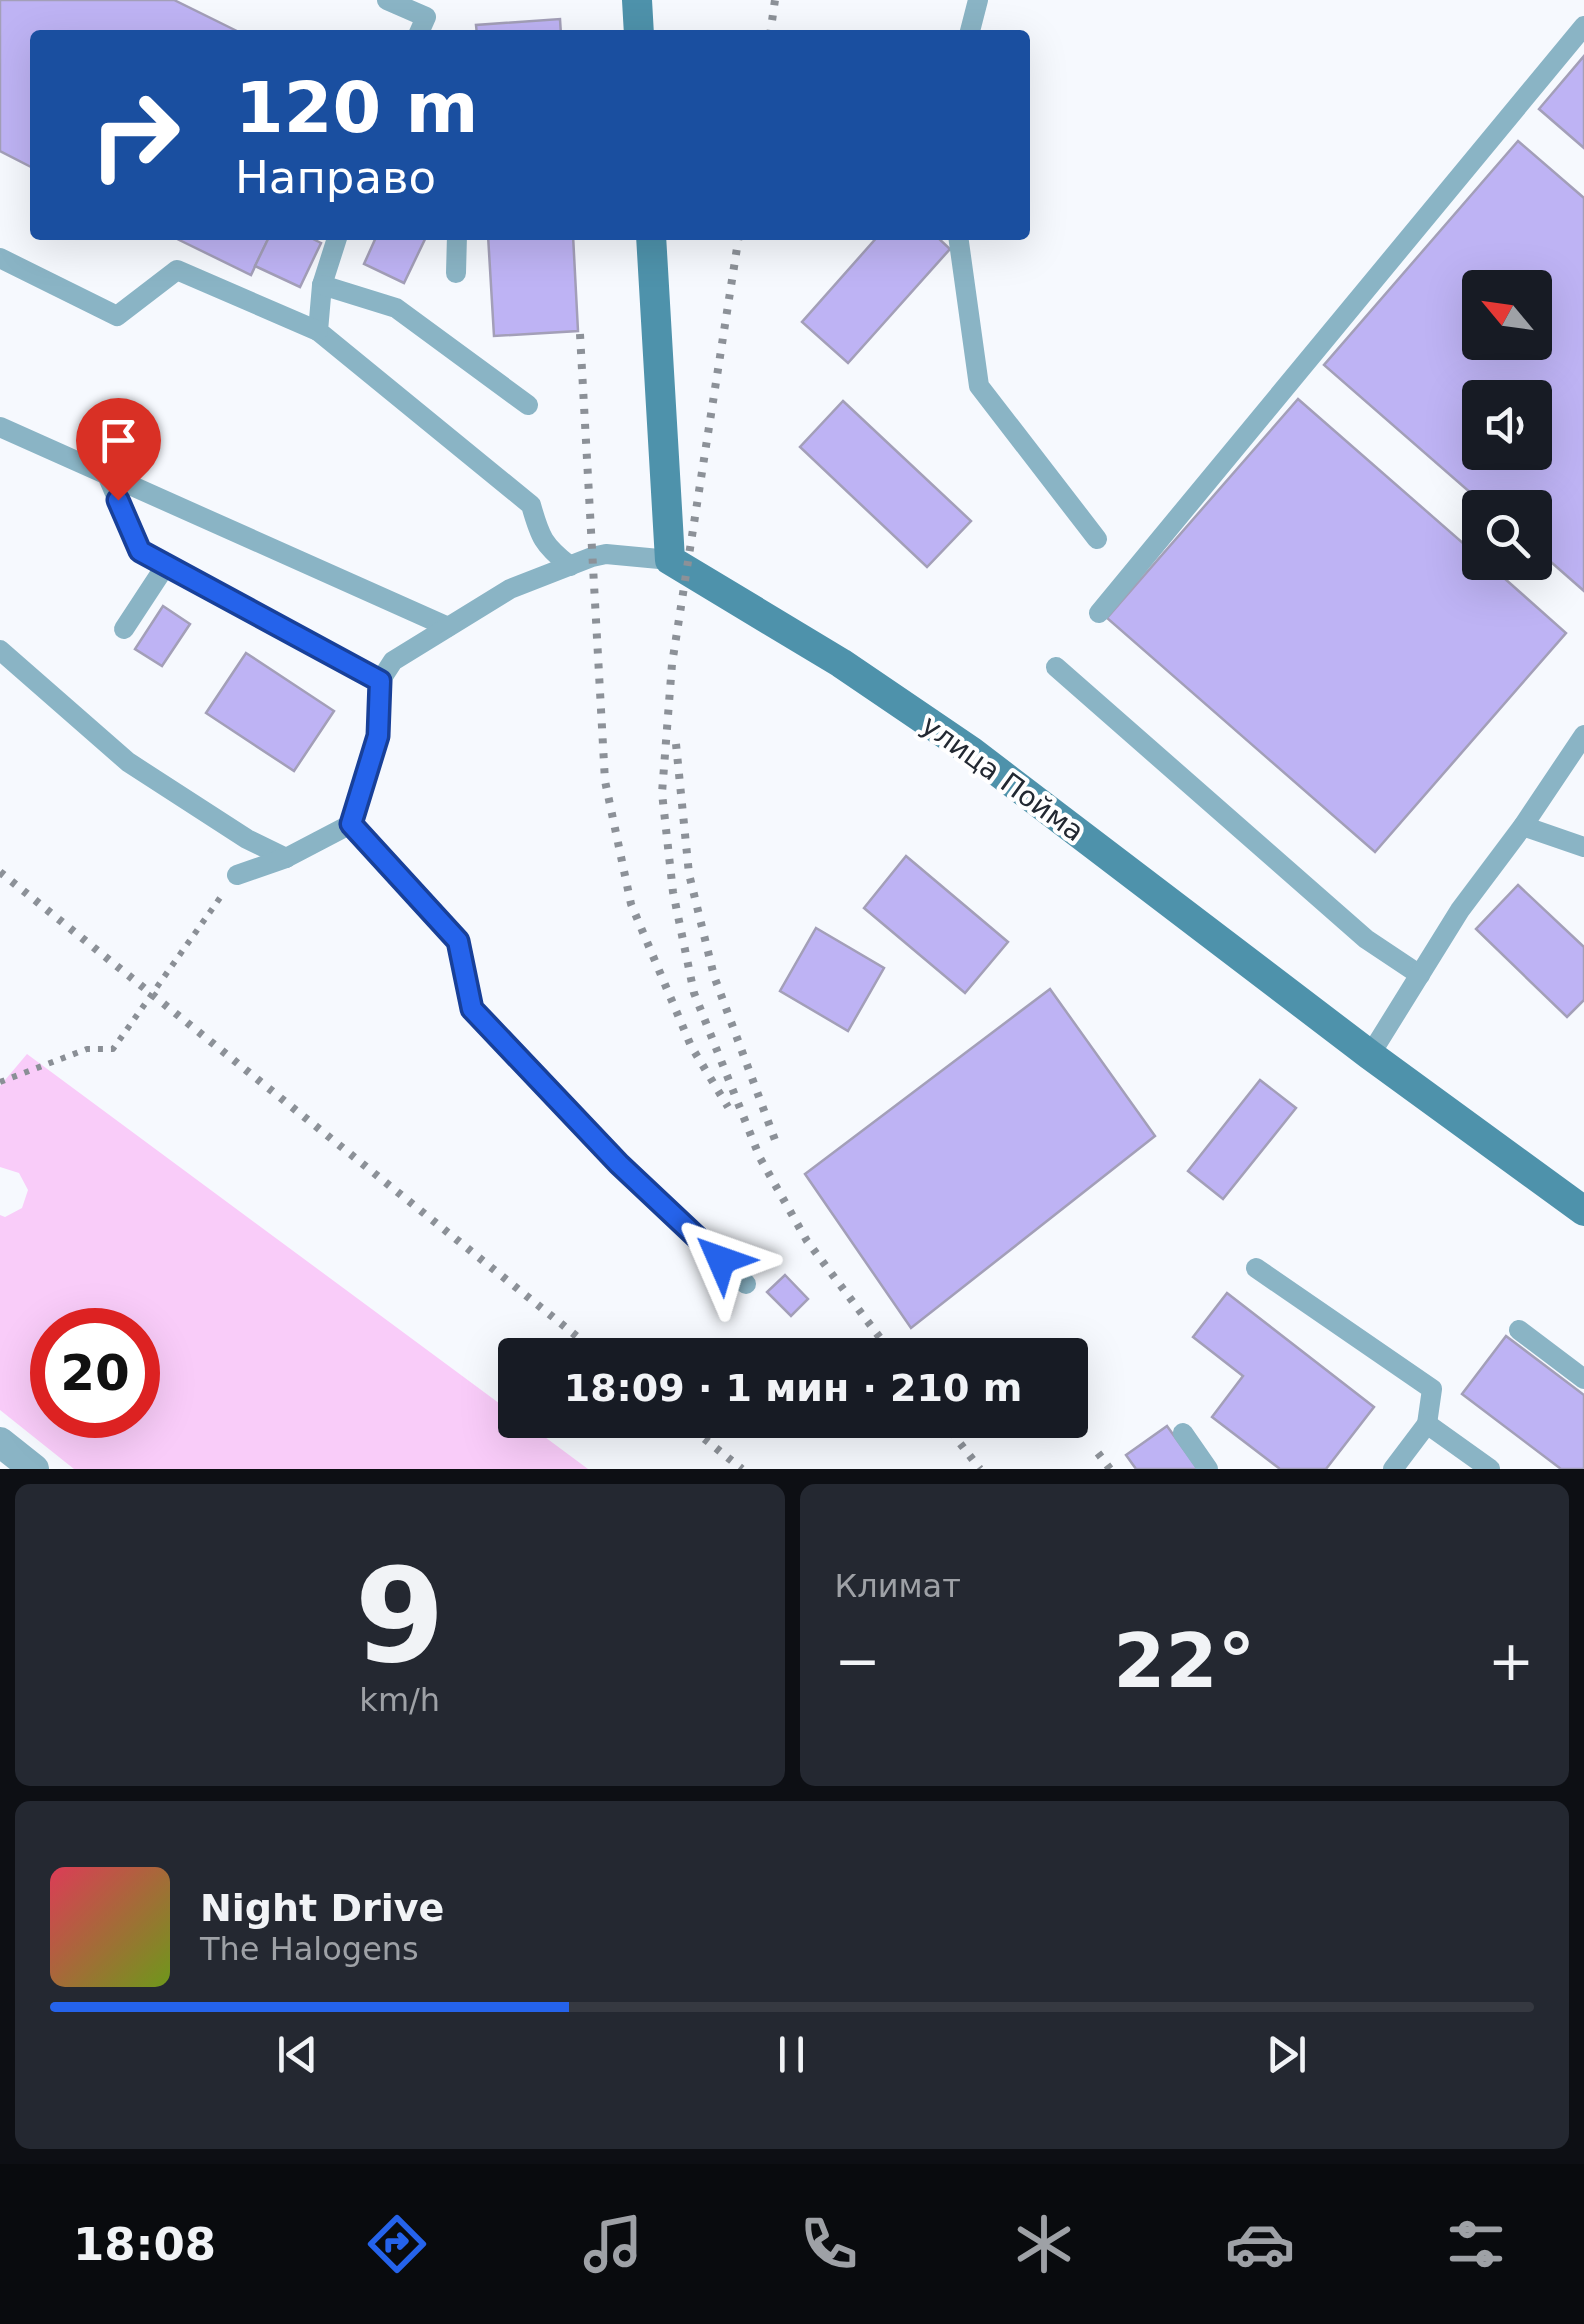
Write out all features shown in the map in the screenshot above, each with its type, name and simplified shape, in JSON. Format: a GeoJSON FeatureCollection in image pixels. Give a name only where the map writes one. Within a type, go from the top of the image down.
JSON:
{"type":"FeatureCollection","features":[{"type":"Feature","properties":{"kind":"street"},"geometry":{"type":"LineString","coordinates":[[637,0],[639,30]]}},
{"type":"Feature","properties":{"kind":"street"},"geometry":{"type":"LineString","coordinates":[[651,240],[670,560]]}},
{"type":"Feature","properties":{"kind":"street","name":"улица Пойма"},"geometry":{"type":"LineString","coordinates":[[670,560],[841,663],[972,752],[1370,1055],[1584,1211]]}},
{"type":"Feature","properties":{"kind":"street"},"geometry":{"type":"LineString","coordinates":[[0,1442],[34,1469]]}},
{"type":"Feature","properties":{"kind":"lane"},"geometry":{"type":"LineString","coordinates":[[387,0],[426,18],[420,30]]}},
{"type":"Feature","properties":{"kind":"lane"},"geometry":{"type":"LineString","coordinates":[[970,30],[978,0]]}},
{"type":"Feature","properties":{"kind":"lane"},"geometry":{"type":"LineString","coordinates":[[1099,613],[1584,26]]}},
{"type":"Feature","properties":{"kind":"lane"},"geometry":{"type":"LineString","coordinates":[[318,331],[322,285],[336,240]]}},
{"type":"Feature","properties":{"kind":"lane"},"geometry":{"type":"LineString","coordinates":[[456,273],[457,240]]}},
{"type":"Feature","properties":{"kind":"lane"},"geometry":{"type":"LineString","coordinates":[[959,240],[979,386],[1097,539]]}},
{"type":"Feature","properties":{"kind":"lane"},"geometry":{"type":"LineString","coordinates":[[0,258],[118,316],[177,270],[318,331],[531,505],[538,534],[546,547],[570,566]]}},
{"type":"Feature","properties":{"kind":"lane"},"geometry":{"type":"LineString","coordinates":[[322,285],[396,308],[528,406]]}},
{"type":"Feature","properties":{"kind":"lane"},"geometry":{"type":"LineString","coordinates":[[0,427],[448,628]]}},
{"type":"Feature","properties":{"kind":"lane"},"geometry":{"type":"LineString","coordinates":[[107,475],[140,551],[380,681]]}},
{"type":"Feature","properties":{"kind":"lane"},"geometry":{"type":"LineString","coordinates":[[237,875],[286,858],[351,824],[378,736],[380,681],[393,661],[510,590],[570,566],[606,554],[670,560]]}},
{"type":"Feature","properties":{"kind":"lane"},"geometry":{"type":"LineString","coordinates":[[124,629],[166,565]]}},
{"type":"Feature","properties":{"kind":"lane"},"geometry":{"type":"LineString","coordinates":[[0,650],[128,762],[247,839],[286,858]]}},
{"type":"Feature","properties":{"kind":"lane"},"geometry":{"type":"LineString","coordinates":[[1056,667],[1366,939],[1420,975]]}},
{"type":"Feature","properties":{"kind":"lane"},"geometry":{"type":"LineString","coordinates":[[1370,1055],[1460,910],[1584,735]]}},
{"type":"Feature","properties":{"kind":"lane"},"geometry":{"type":"LineString","coordinates":[[351,824],[458,941],[472,1009],[619,1164],[746,1284]]}},
{"type":"Feature","properties":{"kind":"lane"},"geometry":{"type":"LineString","coordinates":[[1523,826],[1584,847]]}},
{"type":"Feature","properties":{"kind":"lane"},"geometry":{"type":"LineString","coordinates":[[1256,1268],[1432,1388],[1427,1424],[1393,1469]]}},
{"type":"Feature","properties":{"kind":"lane"},"geometry":{"type":"LineString","coordinates":[[1519,1330],[1584,1379]]}},
{"type":"Feature","properties":{"kind":"lane"},"geometry":{"type":"LineString","coordinates":[[1427,1424],[1490,1469]]}},
{"type":"Feature","properties":{"kind":"lane"},"geometry":{"type":"LineString","coordinates":[[1183,1434],[1208,1469]]}},
{"type":"Feature","properties":{"kind":"path"},"geometry":{"type":"LineString","coordinates":[[0,1082],[87,1049],[114,1050],[237,875]]}},
{"type":"Feature","properties":{"kind":"shaded area"},"geometry":{"type":"Polygon","coordinates":[[[27,1054],[498,1402],[498,1438],[546,1438],[588,1469],[74,1469],[35,1438],[160,1438],[160,1308],[30,1308],[30,1434],[0,1410],[0,1215],[5,1217],[22,1208],[28,1190],[19,1173],[0,1167],[0,1086],[27,1054]]]}},
{"type":"Feature","properties":{"kind":"building"},"geometry":{"type":"Polygon","coordinates":[[[0,0],[174,0],[235,30],[30,30],[30,166],[0,151],[0,0]]]}},
{"type":"Feature","properties":{"kind":"building"},"geometry":{"type":"Polygon","coordinates":[[[560,19],[561,30],[476,30],[476,25],[560,19]]]}},
{"type":"Feature","properties":{"kind":"building"},"geometry":{"type":"Polygon","coordinates":[[[1584,56],[1584,148],[1539,109],[1584,56]]]}},
{"type":"Feature","properties":{"kind":"building"},"geometry":{"type":"Polygon","coordinates":[[[1518,141],[1584,198],[1584,591],[1552,563],[1552,490],[1467,490],[1324,365],[1518,141]]]}},
{"type":"Feature","properties":{"kind":"building"},"geometry":{"type":"Polygon","coordinates":[[[179,240],[268,240],[251,275],[179,240]]]}},
{"type":"Feature","properties":{"kind":"building"},"geometry":{"type":"Polygon","coordinates":[[[268,240],[321,243],[300,287],[255,266],[268,240]]]}},
{"type":"Feature","properties":{"kind":"building"},"geometry":{"type":"Polygon","coordinates":[[[375,240],[425,240],[404,283],[364,264],[375,240]]]}},
{"type":"Feature","properties":{"kind":"building"},"geometry":{"type":"Polygon","coordinates":[[[488,240],[573,240],[578,331],[494,336],[488,240]]]}},
{"type":"Feature","properties":{"kind":"building"},"geometry":{"type":"Polygon","coordinates":[[[875,240],[940,240],[950,249],[848,363],[802,322],[875,240]]]}},
{"type":"Feature","properties":{"kind":"building"},"geometry":{"type":"Polygon","coordinates":[[[1298,399],[1462,542],[1462,580],[1506,580],[1566,633],[1375,852],[1107,618],[1298,399]]]}},
{"type":"Feature","properties":{"kind":"building"},"geometry":{"type":"Polygon","coordinates":[[[843,401],[971,521],[927,567],[800,447],[843,401]]]}},
{"type":"Feature","properties":{"kind":"building"},"geometry":{"type":"Polygon","coordinates":[[[163,606],[190,624],[162,666],[135,649],[163,606]]]}},
{"type":"Feature","properties":{"kind":"building"},"geometry":{"type":"Polygon","coordinates":[[[246,653],[334,711],[294,771],[206,713],[246,653]]]}},
{"type":"Feature","properties":{"kind":"building"},"geometry":{"type":"Polygon","coordinates":[[[906,856],[1008,942],[965,993],[864,908],[906,856]]]}},
{"type":"Feature","properties":{"kind":"building"},"geometry":{"type":"Polygon","coordinates":[[[1518,885],[1584,947],[1584,1000],[1567,1017],[1476,929],[1518,885]]]}},
{"type":"Feature","properties":{"kind":"building"},"geometry":{"type":"Polygon","coordinates":[[[816,928],[884,968],[848,1031],[780,991],[816,928]]]}},
{"type":"Feature","properties":{"kind":"building"},"geometry":{"type":"Polygon","coordinates":[[[1050,989],[1155,1136],[911,1328],[805,1174],[1050,989]]]}},
{"type":"Feature","properties":{"kind":"building"},"geometry":{"type":"Polygon","coordinates":[[[1260,1080],[1296,1108],[1223,1199],[1188,1171],[1260,1080]]]}},
{"type":"Feature","properties":{"kind":"building"},"geometry":{"type":"Polygon","coordinates":[[[785,1275],[808,1299],[791,1316],[767,1292],[785,1275]]]}},
{"type":"Feature","properties":{"kind":"building"},"geometry":{"type":"Polygon","coordinates":[[[1227,1293],[1374,1407],[1326,1469],[1280,1469],[1212,1417],[1243,1376],[1193,1337],[1227,1293]]]}},
{"type":"Feature","properties":{"kind":"building"},"geometry":{"type":"Polygon","coordinates":[[[1506,1336],[1584,1395],[1584,1469],[1561,1469],[1462,1394],[1506,1336]]]}},
{"type":"Feature","properties":{"kind":"building"},"geometry":{"type":"Polygon","coordinates":[[[1167,1426],[1198,1469],[1136,1469],[1126,1455],[1167,1426]]]}},
{"type":"Feature","properties":{"kind":"railway"},"geometry":{"type":"LineString","coordinates":[[771,30],[775,0]]}},
{"type":"Feature","properties":{"kind":"railway"},"geometry":{"type":"LineString","coordinates":[[738,240],[672,664],[662,793],[673,892],[694,993],[760,1158],[807,1241],[880,1338]]}},
{"type":"Feature","properties":{"kind":"railway"},"geometry":{"type":"LineString","coordinates":[[580,334],[605,781],[631,904],[691,1046],[728,1107]]}},
{"type":"Feature","properties":{"kind":"railway"},"geometry":{"type":"LineString","coordinates":[[676,744],[689,874],[714,976],[775,1140]]}},
{"type":"Feature","properties":{"kind":"railway"},"geometry":{"type":"LineString","coordinates":[[0,872],[579,1338]]}},
{"type":"Feature","properties":{"kind":"railway"},"geometry":{"type":"LineString","coordinates":[[703,1438],[742,1469]]}},
{"type":"Feature","properties":{"kind":"railway"},"geometry":{"type":"LineString","coordinates":[[956,1438],[980,1469]]}},
{"type":"Feature","properties":{"kind":"railway"},"geometry":{"type":"LineString","coordinates":[[1098,1453],[1110,1469]]}},
{"type":"Feature","properties":{"kind":"route"},"geometry":{"type":"LineString","coordinates":[[118,500],[140,551],[380,681],[378,736],[351,824],[458,941],[472,1009],[619,1164],[721,1260]]}}]}
